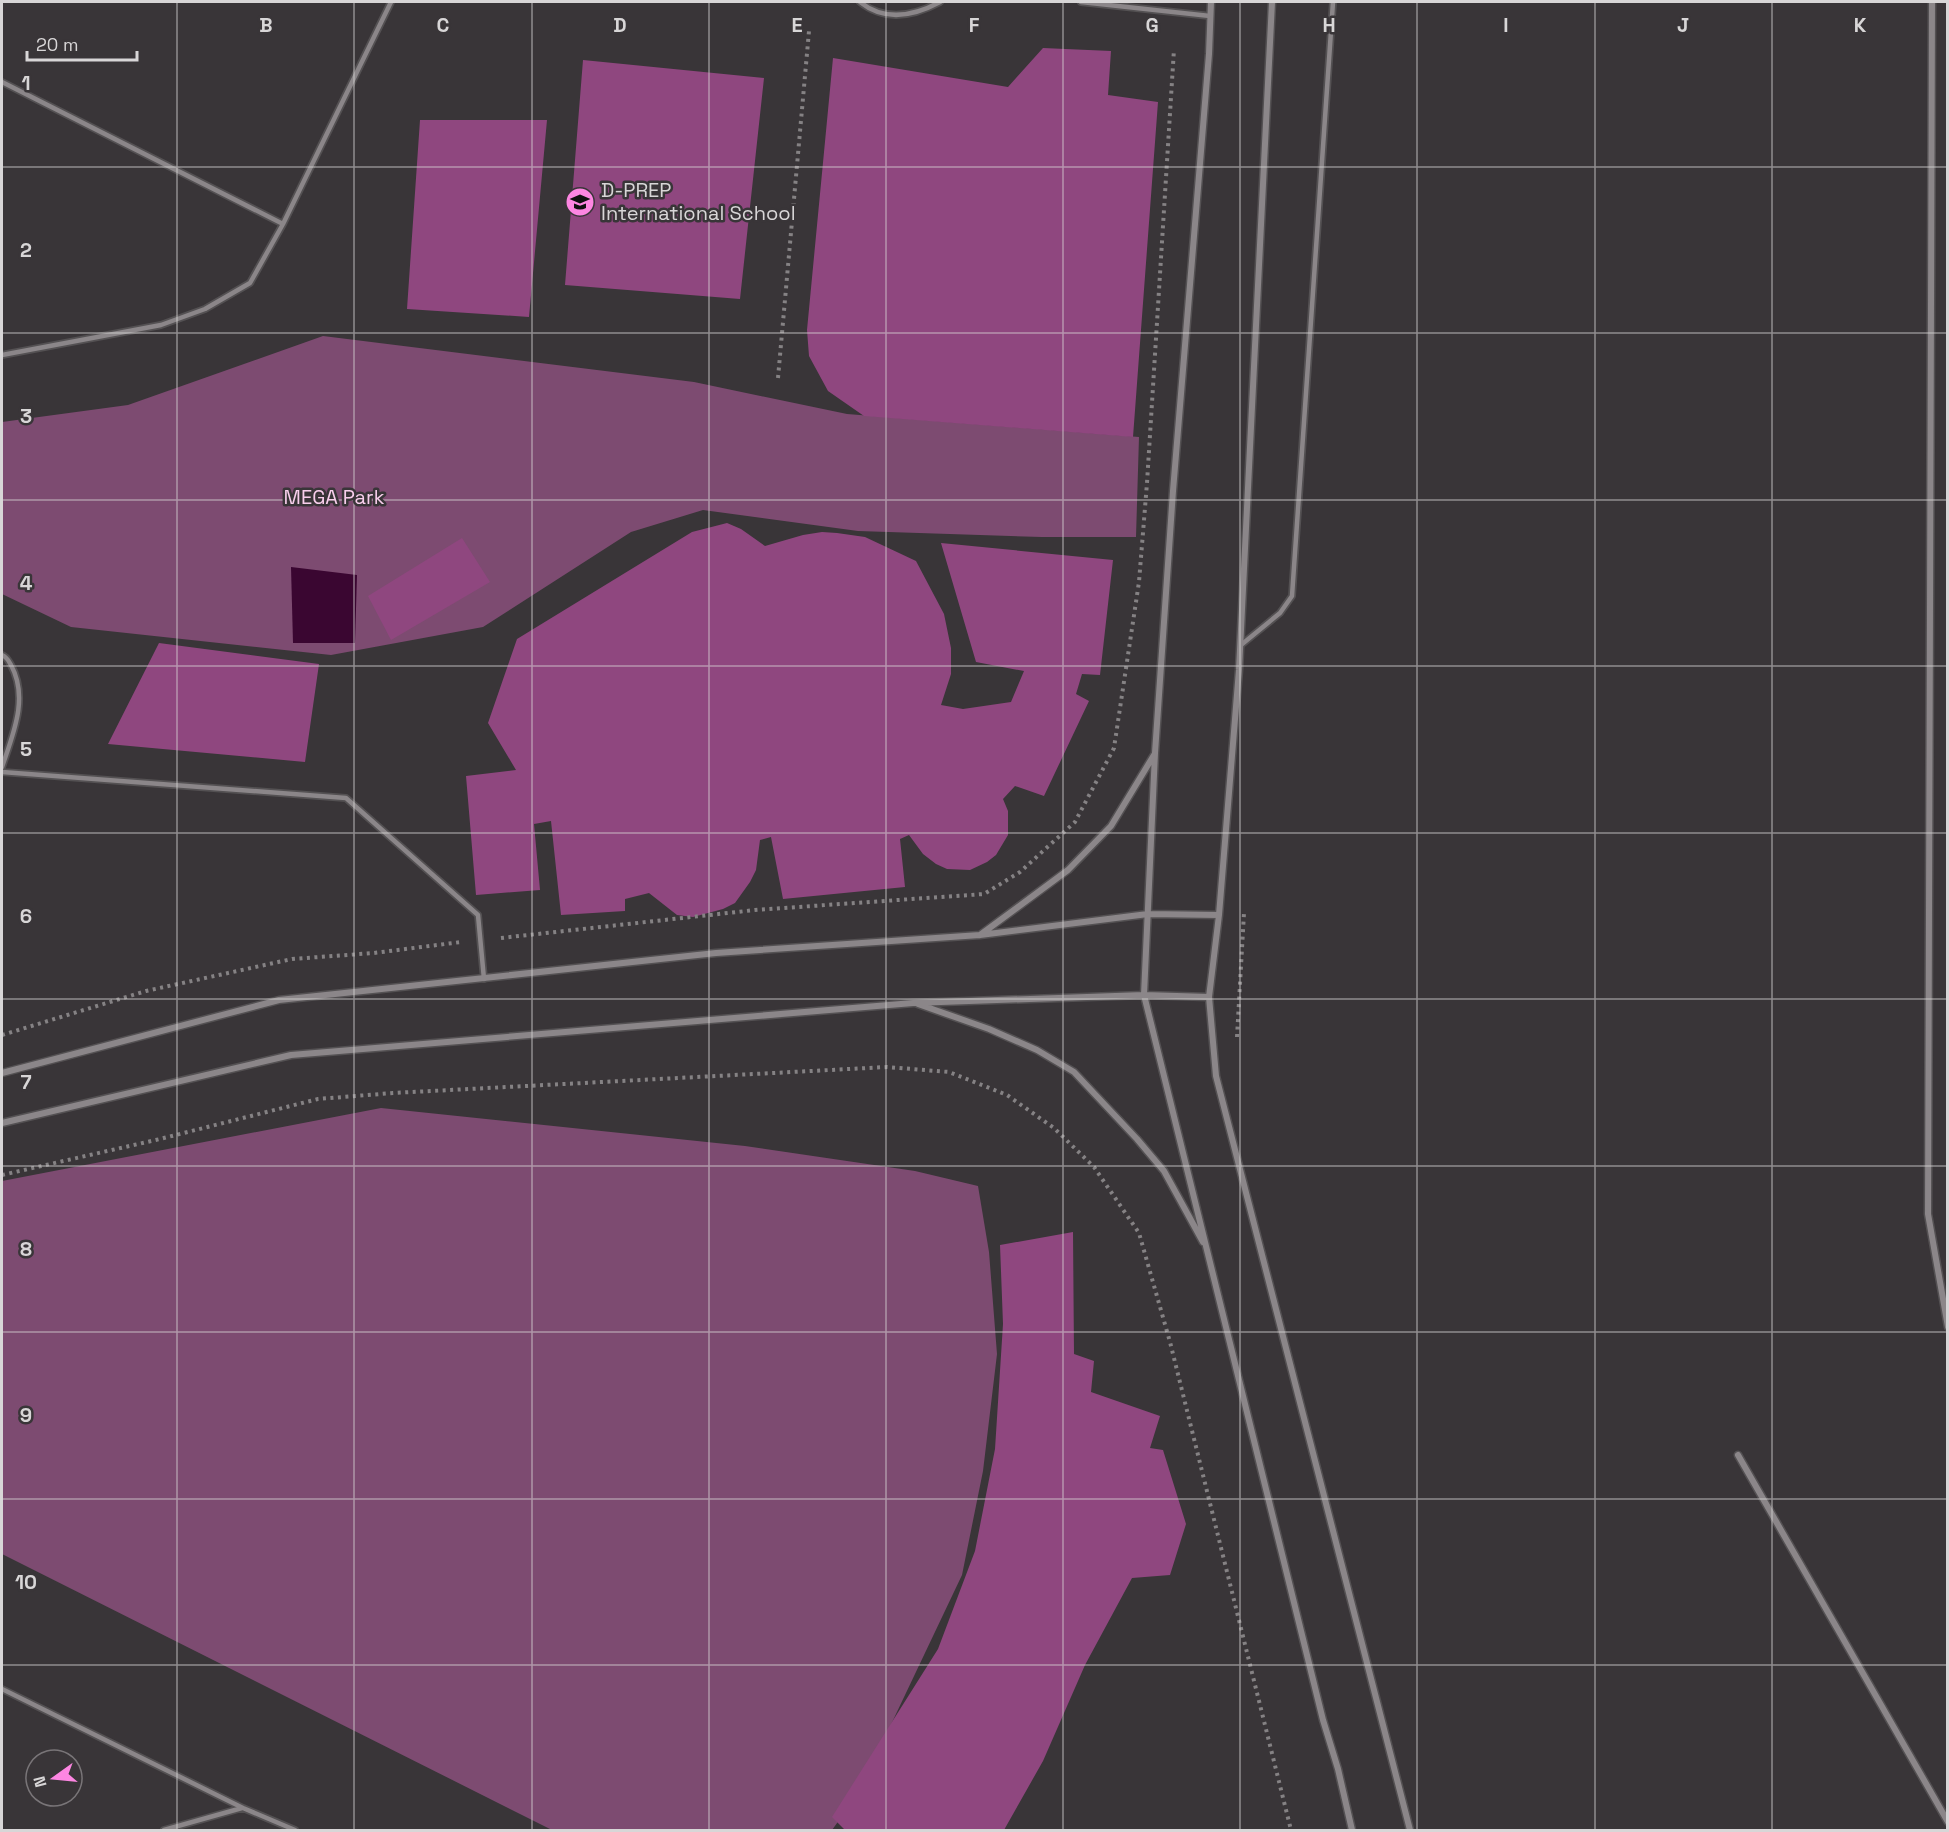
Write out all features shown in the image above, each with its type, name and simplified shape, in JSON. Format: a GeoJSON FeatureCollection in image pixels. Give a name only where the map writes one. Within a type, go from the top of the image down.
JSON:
{"type":"FeatureCollection","features":[{"type":"Feature","properties":{"kind":"street"},"geometry":{"type":"LineString","coordinates":[[1211,2],[1209,54],[1173,491],[1155,753],[1144,994],[1352,1830]]}},
{"type":"Feature","properties":{"kind":"street"},"geometry":{"type":"LineString","coordinates":[[1272,2],[1241,645],[1219,915],[1209,997],[1216,1076],[1410,1830]]}},
{"type":"Feature","properties":{"kind":"street"},"geometry":{"type":"LineString","coordinates":[[1932,2],[1928,1214],[1947,1327]]}},
{"type":"Feature","properties":{"kind":"street"},"geometry":{"type":"LineString","coordinates":[[980,935],[1068,870],[1111,826],[1155,753]]}},
{"type":"Feature","properties":{"kind":"street"},"geometry":{"type":"LineString","coordinates":[[2,1073],[279,1000],[716,953],[980,935],[1149,914],[1219,915]]}},
{"type":"Feature","properties":{"kind":"street"},"geometry":{"type":"LineString","coordinates":[[2,1123],[291,1055],[913,1003],[1144,994],[1209,997]]}},
{"type":"Feature","properties":{"kind":"street"},"geometry":{"type":"LineString","coordinates":[[913,1003],[989,1029],[1037,1050],[1074,1072],[1123,1123],[1164,1171],[1208,1250]]}},
{"type":"Feature","properties":{"kind":"street"},"geometry":{"type":"LineString","coordinates":[[1738,1455],[1947,1822]]}},
{"type":"Feature","properties":{"kind":"lane"},"geometry":{"type":"LineString","coordinates":[[2,355],[161,325],[205,309],[250,283],[283,224],[391,2]]}},
{"type":"Feature","properties":{"kind":"lane"},"geometry":{"type":"LineString","coordinates":[[860,2],[882,12],[903,15],[923,11],[940,2]]}},
{"type":"Feature","properties":{"kind":"lane"},"geometry":{"type":"LineString","coordinates":[[1081,2],[1210,16]]}},
{"type":"Feature","properties":{"kind":"lane"},"geometry":{"type":"LineString","coordinates":[[1241,645],[1280,613],[1292,596],[1333,2]]}},
{"type":"Feature","properties":{"kind":"lane"},"geometry":{"type":"LineString","coordinates":[[2,82],[283,224]]}},
{"type":"Feature","properties":{"kind":"lane"},"geometry":{"type":"LineString","coordinates":[[2,655],[6,657],[16,675],[20,709],[2,767]]}},
{"type":"Feature","properties":{"kind":"lane"},"geometry":{"type":"LineString","coordinates":[[2,772],[346,798],[478,915],[484,979]]}},
{"type":"Feature","properties":{"kind":"lane"},"geometry":{"type":"LineString","coordinates":[[2,1689],[243,1808],[295,1830]]}},
{"type":"Feature","properties":{"kind":"lane"},"geometry":{"type":"LineString","coordinates":[[164,1830],[243,1808]]}},
{"type":"Feature","properties":{"kind":"path"},"geometry":{"type":"LineString","coordinates":[[778,378],[809,31]]}},
{"type":"Feature","properties":{"kind":"path"},"geometry":{"type":"LineString","coordinates":[[2,1035],[146,991],[292,959],[374,953],[744,911],[984,894],[1020,872],[1075,822],[1114,748],[1139,582],[1174,49]]}},
{"type":"Feature","properties":{"kind":"path"},"geometry":{"type":"LineString","coordinates":[[1237,1047],[1244,905]]}},
{"type":"Feature","properties":{"kind":"path"},"geometry":{"type":"LineString","coordinates":[[2,1175],[318,1099],[393,1093],[887,1067],[949,1072],[1007,1095],[1054,1128],[1094,1167],[1139,1233],[1170,1342],[1291,1830]]}},
{"type":"Feature","properties":{"kind":"green space","name":"MEGA Park"},"geometry":{"type":"Polygon","coordinates":[[[323,336],[694,382],[847,414],[1139,437],[1136,537],[1042,537],[858,531],[703,510],[631,532],[483,627],[331,655],[71,627],[2,594],[2,422],[128,405],[323,336]]]}},
{"type":"Feature","properties":{"kind":"green space"},"geometry":{"type":"Polygon","coordinates":[[[381,1108],[745,1146],[915,1171],[978,1186],[989,1252],[997,1354],[983,1471],[962,1575],[858,1794],[832,1830],[552,1830],[2,1554],[2,1181],[381,1108]]]}},
{"type":"Feature","properties":{"kind":"shaded area"},"geometry":{"type":"Polygon","coordinates":[[[291,567],[357,575],[355,643],[293,643],[291,567]]]}},
{"type":"Feature","properties":{"kind":"building"},"geometry":{"type":"Polygon","coordinates":[[[1043,48],[1111,51],[1108,95],[1158,102],[1133,437],[864,416],[828,391],[809,356],[807,330],[833,58],[1008,87],[1043,48]]]}},
{"type":"Feature","properties":{"kind":"building"},"geometry":{"type":"Polygon","coordinates":[[[583,60],[764,78],[740,299],[565,285],[583,60]]]}},
{"type":"Feature","properties":{"kind":"building"},"geometry":{"type":"Polygon","coordinates":[[[420,120],[547,120],[529,317],[407,309],[420,120]]]}},
{"type":"Feature","properties":{"kind":"building"},"geometry":{"type":"Polygon","coordinates":[[[727,523],[741,529],[765,546],[803,535],[822,532],[837,533],[865,537],[916,561],[944,614],[951,648],[951,674],[941,705],[963,709],[1011,702],[1024,671],[976,662],[941,543],[1113,560],[1100,675],[1082,674],[1076,694],[1089,701],[1044,796],[1015,786],[1003,799],[1008,811],[1008,835],[996,855],[970,870],[947,869],[923,854],[909,835],[900,839],[905,887],[783,899],[771,837],[760,840],[756,870],[750,882],[735,903],[723,909],[693,917],[677,915],[649,893],[625,899],[625,911],[561,915],[551,821],[534,824],[540,890],[476,895],[466,776],[516,770],[488,723],[517,639],[692,532],[727,523]]]}},
{"type":"Feature","properties":{"kind":"building"},"geometry":{"type":"Polygon","coordinates":[[[462,538],[490,582],[391,640],[368,596],[462,538]]]}},
{"type":"Feature","properties":{"kind":"building"},"geometry":{"type":"Polygon","coordinates":[[[159,643],[319,664],[305,762],[108,744],[159,643]]]}},
{"type":"Feature","properties":{"kind":"building"},"geometry":{"type":"Polygon","coordinates":[[[1073,1232],[1074,1354],[1094,1361],[1091,1392],[1160,1416],[1150,1448],[1163,1450],[1186,1524],[1170,1575],[1132,1578],[1085,1665],[1043,1761],[1004,1830],[845,1830],[832,1817],[938,1649],[975,1551],[995,1449],[1003,1324],[1000,1245],[1073,1232]]]}},
{"type":"Feature","properties":{"kind":"place","name":"D-PREP International School"},"geometry":{"type":"Point","coordinates":[580,202]}}]}
